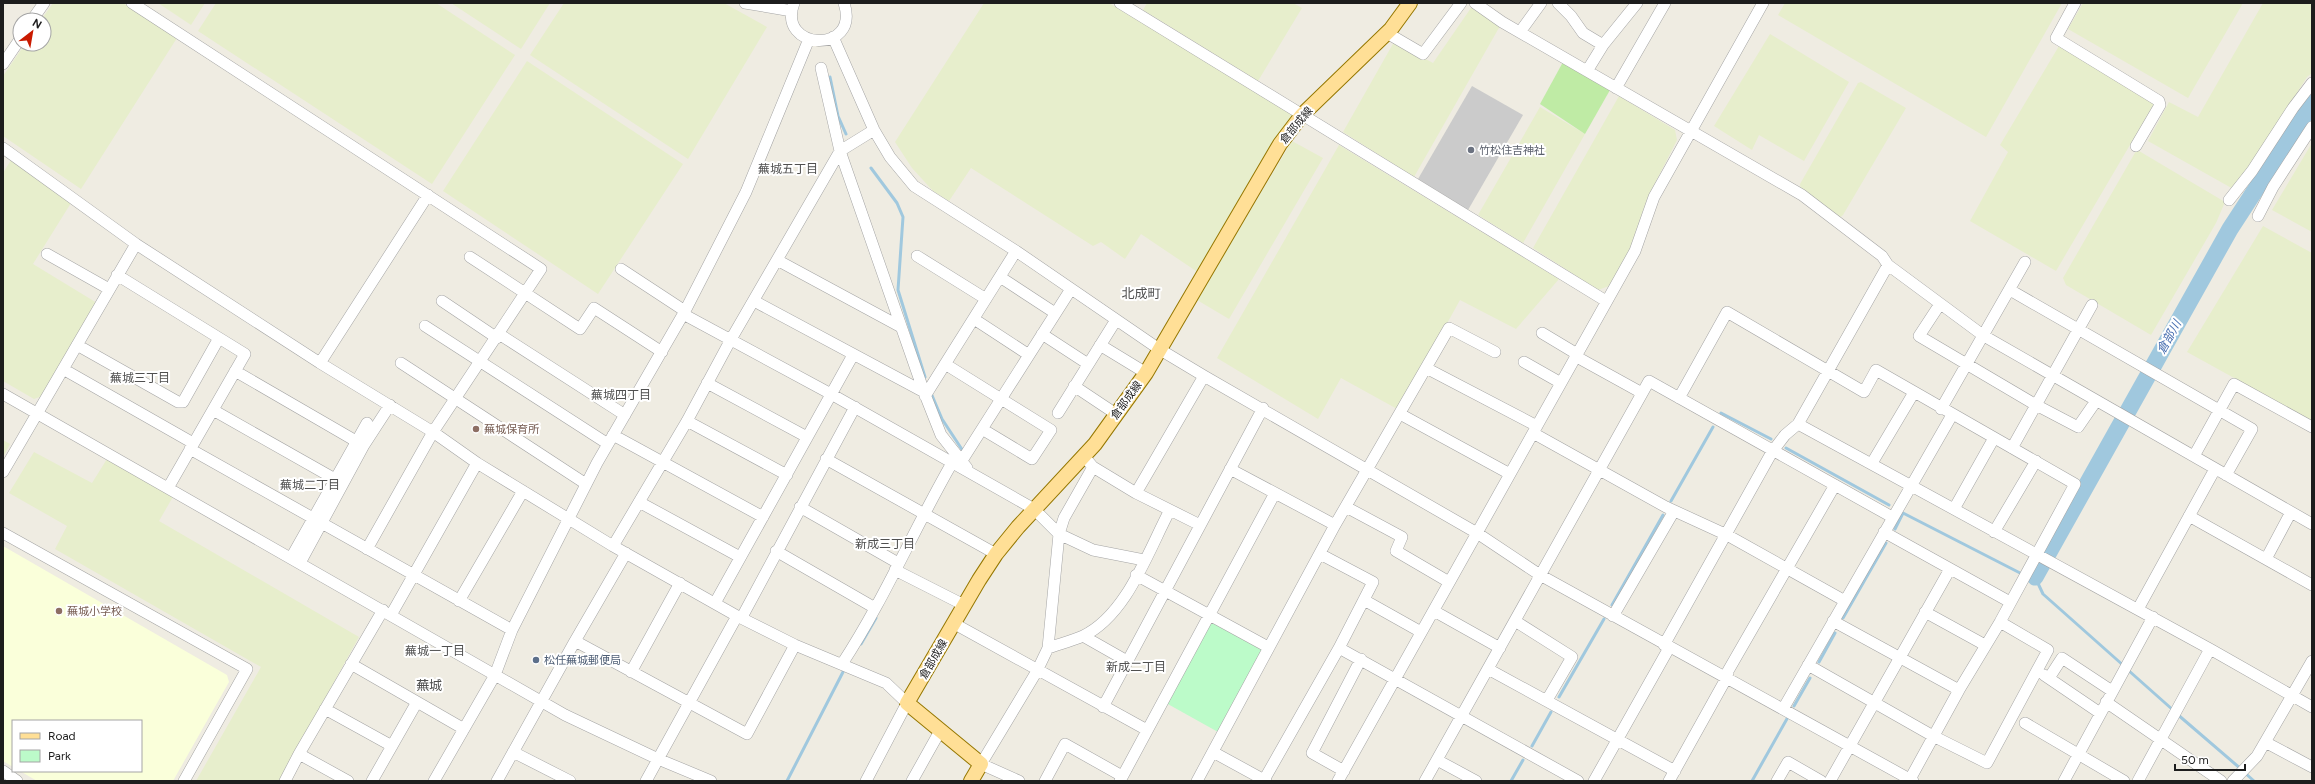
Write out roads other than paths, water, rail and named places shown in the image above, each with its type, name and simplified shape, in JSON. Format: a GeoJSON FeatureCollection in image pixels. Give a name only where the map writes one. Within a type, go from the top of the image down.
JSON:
{"type":"FeatureCollection","features":[{"type":"Feature","properties":{"kind":"main road","name":"倉部成線"},"geometry":{"type":"LineString","coordinates":[[907,703],[953,623],[996,554],[1034,509],[1088,462],[1116,414],[1146,372],[1280,144],[1302,115],[1387,33],[1410,3]]}},
{"type":"Feature","properties":{"kind":"main road"},"geometry":{"type":"LineString","coordinates":[[907,703],[981,764],[971,781]]}},
{"type":"Feature","properties":{"kind":"street"},"geometry":{"type":"LineString","coordinates":[[38,12],[44,3]]}},
{"type":"Feature","properties":{"kind":"street"},"geometry":{"type":"LineString","coordinates":[[132,3],[541,269],[433,432],[367,549]]}},
{"type":"Feature","properties":{"kind":"street"},"geometry":{"type":"LineString","coordinates":[[745,3],[793,7],[792,18],[798,31],[809,39],[821,41],[833,37],[839,32],[846,19],[844,3]]}},
{"type":"Feature","properties":{"kind":"street"},"geometry":{"type":"LineString","coordinates":[[1120,3],[1138,8],[1302,115],[1606,301]]}},
{"type":"Feature","properties":{"kind":"street"},"geometry":{"type":"LineString","coordinates":[[1387,33],[1423,54],[1461,3]]}},
{"type":"Feature","properties":{"kind":"street"},"geometry":{"type":"LineString","coordinates":[[1475,3],[1520,32],[1802,195],[1882,256],[1888,264],[1984,336],[2312,524]]}},
{"type":"Feature","properties":{"kind":"street"},"geometry":{"type":"LineString","coordinates":[[1520,32],[1541,3]]}},
{"type":"Feature","properties":{"kind":"street"},"geometry":{"type":"LineString","coordinates":[[1558,3],[1583,33],[1603,45]]}},
{"type":"Feature","properties":{"kind":"street"},"geometry":{"type":"LineString","coordinates":[[1587,71],[1603,45],[1637,3]]}},
{"type":"Feature","properties":{"kind":"street"},"geometry":{"type":"LineString","coordinates":[[1616,88],[1665,3]]}},
{"type":"Feature","properties":{"kind":"street"},"geometry":{"type":"LineString","coordinates":[[1338,781],[1478,533],[1606,301],[1636,251],[1654,197],[1689,131],[1763,3]]}},
{"type":"Feature","properties":{"kind":"street"},"geometry":{"type":"LineString","coordinates":[[2075,3],[2056,38],[2160,101],[2160,105],[2136,146]]}},
{"type":"Feature","properties":{"kind":"street"},"geometry":{"type":"LineString","coordinates":[[833,37],[874,130],[890,157],[914,186],[1016,251],[1159,349],[1204,376],[1263,408],[1478,533],[1540,575],[1666,646],[1911,780],[1933,736],[2038,555],[2075,484],[2036,461],[1941,410],[1876,370],[1864,392],[1727,312],[1679,398]]}},
{"type":"Feature","properties":{"kind":"street"},"geometry":{"type":"LineString","coordinates":[[434,781],[496,675],[512,630],[586,484],[684,312],[746,192],[809,39]]}},
{"type":"Feature","properties":{"kind":"street"},"geometry":{"type":"LineString","coordinates":[[3,64],[12,51]]}},
{"type":"Feature","properties":{"kind":"street"},"geometry":{"type":"LineString","coordinates":[[821,68],[840,151],[924,394],[941,435],[956,462]]}},
{"type":"Feature","properties":{"kind":"street"},"geometry":{"type":"LineString","coordinates":[[2229,200],[2252,171],[2293,108],[2312,83]]}},
{"type":"Feature","properties":{"kind":"street"},"geometry":{"type":"LineString","coordinates":[[2258,216],[2273,187],[2312,127]]}},
{"type":"Feature","properties":{"kind":"street"},"geometry":{"type":"LineString","coordinates":[[613,546],[687,421],[730,341],[840,151],[874,130]]}},
{"type":"Feature","properties":{"kind":"street"},"geometry":{"type":"LineString","coordinates":[[3,148],[136,244],[320,363],[433,432],[477,463],[613,546],[715,603],[795,645],[886,683],[907,703],[866,781]]}},
{"type":"Feature","properties":{"kind":"street"},"geometry":{"type":"LineString","coordinates":[[320,363],[428,195]]}},
{"type":"Feature","properties":{"kind":"street"},"geometry":{"type":"LineString","coordinates":[[3,472],[136,244]]}},
{"type":"Feature","properties":{"kind":"street"},"geometry":{"type":"LineString","coordinates":[[924,394],[945,364],[1016,251]]}},
{"type":"Feature","properties":{"kind":"street"},"geometry":{"type":"LineString","coordinates":[[46,254],[109,289]]}},
{"type":"Feature","properties":{"kind":"street"},"geometry":{"type":"LineString","coordinates":[[917,256],[986,299]]}},
{"type":"Feature","properties":{"kind":"street"},"geometry":{"type":"LineString","coordinates":[[470,257],[580,329],[594,308],[662,352]]}},
{"type":"Feature","properties":{"kind":"street"},"geometry":{"type":"LineString","coordinates":[[777,260],[901,327]]}},
{"type":"Feature","properties":{"kind":"street"},"geometry":{"type":"LineString","coordinates":[[1941,410],[2025,262]]}},
{"type":"Feature","properties":{"kind":"street"},"geometry":{"type":"LineString","coordinates":[[1594,781],[1772,452],[1785,435],[1798,424],[1888,264]]}},
{"type":"Feature","properties":{"kind":"street"},"geometry":{"type":"LineString","coordinates":[[621,269],[730,341],[956,462],[973,475],[1034,509],[1059,534],[1093,550],[1144,560]]}},
{"type":"Feature","properties":{"kind":"street"},"geometry":{"type":"LineString","coordinates":[[117,275],[245,354],[168,488]]}},
{"type":"Feature","properties":{"kind":"street"},"geometry":{"type":"LineString","coordinates":[[1000,277],[1055,313]]}},
{"type":"Feature","properties":{"kind":"street"},"geometry":{"type":"LineString","coordinates":[[842,664],[875,608],[923,514],[956,462],[982,429],[1071,289]]}},
{"type":"Feature","properties":{"kind":"street"},"geometry":{"type":"LineString","coordinates":[[2010,290],[2150,369],[2252,429],[2226,475]]}},
{"type":"Feature","properties":{"kind":"street"},"geometry":{"type":"LineString","coordinates":[[442,301],[625,415]]}},
{"type":"Feature","properties":{"kind":"street"},"geometry":{"type":"LineString","coordinates":[[754,301],[924,394]]}},
{"type":"Feature","properties":{"kind":"street"},"geometry":{"type":"LineString","coordinates":[[1940,304],[1918,336],[2036,405],[2078,427],[2096,401]]}},
{"type":"Feature","properties":{"kind":"street"},"geometry":{"type":"LineString","coordinates":[[2012,448],[2092,305]]}},
{"type":"Feature","properties":{"kind":"street"},"geometry":{"type":"LineString","coordinates":[[974,318],[1029,355]]}},
{"type":"Feature","properties":{"kind":"street"},"geometry":{"type":"LineString","coordinates":[[1058,413],[1116,320]]}},
{"type":"Feature","properties":{"kind":"street"},"geometry":{"type":"LineString","coordinates":[[425,326],[611,440],[663,462],[762,517]]}},
{"type":"Feature","properties":{"kind":"street"},"geometry":{"type":"LineString","coordinates":[[1197,781],[1335,525],[1449,328],[1495,352]]}},
{"type":"Feature","properties":{"kind":"street"},"geometry":{"type":"LineString","coordinates":[[1542,333],[1642,394]]}},
{"type":"Feature","properties":{"kind":"street"},"geometry":{"type":"LineString","coordinates":[[1042,334],[1088,364]]}},
{"type":"Feature","properties":{"kind":"street"},"geometry":{"type":"LineString","coordinates":[[77,345],[178,402],[183,402],[219,338]]}},
{"type":"Feature","properties":{"kind":"street"},"geometry":{"type":"LineString","coordinates":[[1100,344],[1146,372]]}},
{"type":"Feature","properties":{"kind":"street"},"geometry":{"type":"LineString","coordinates":[[715,603],[853,355]]}},
{"type":"Feature","properties":{"kind":"street"},"geometry":{"type":"LineString","coordinates":[[1524,362],[1561,383]]}},
{"type":"Feature","properties":{"kind":"street"},"geometry":{"type":"LineString","coordinates":[[401,363],[586,484]]}},
{"type":"Feature","properties":{"kind":"street"},"geometry":{"type":"LineString","coordinates":[[945,364],[1000,400],[1051,430],[1032,459],[982,429]]}},
{"type":"Feature","properties":{"kind":"street"},"geometry":{"type":"LineString","coordinates":[[1426,368],[1535,429],[1598,470],[1674,511],[1727,535],[1845,601]]}},
{"type":"Feature","properties":{"kind":"street"},"geometry":{"type":"LineString","coordinates":[[63,369],[367,549],[512,630]]}},
{"type":"Feature","properties":{"kind":"street"},"geometry":{"type":"LineString","coordinates":[[235,371],[360,443]]}},
{"type":"Feature","properties":{"kind":"street"},"geometry":{"type":"LineString","coordinates":[[1136,493],[1204,376]]}},
{"type":"Feature","properties":{"kind":"street"},"geometry":{"type":"LineString","coordinates":[[1425,781],[1463,716],[1598,470],[1649,381],[1772,452],[1892,517]]}},
{"type":"Feature","properties":{"kind":"street"},"geometry":{"type":"LineString","coordinates":[[707,383],[807,437]]}},
{"type":"Feature","properties":{"kind":"street"},"geometry":{"type":"LineString","coordinates":[[2194,456],[2234,384],[2312,427]]}},
{"type":"Feature","properties":{"kind":"street"},"geometry":{"type":"LineString","coordinates":[[1074,386],[1116,414]]}},
{"type":"Feature","properties":{"kind":"street"},"geometry":{"type":"LineString","coordinates":[[3,394],[565,715],[658,759],[711,781]]}},
{"type":"Feature","properties":{"kind":"street"},"geometry":{"type":"LineString","coordinates":[[1872,463],[1914,394]]}},
{"type":"Feature","properties":{"kind":"street"},"geometry":{"type":"LineString","coordinates":[[360,443],[390,405]]}},
{"type":"Feature","properties":{"kind":"street"},"geometry":{"type":"LineString","coordinates":[[646,781],[776,551],[855,407]]}},
{"type":"Feature","properties":{"kind":"street"},"geometry":{"type":"LineString","coordinates":[[1103,707],[1263,408]]}},
{"type":"Feature","properties":{"kind":"street"},"geometry":{"type":"LineString","coordinates":[[214,410],[339,482]]}},
{"type":"Feature","properties":{"kind":"street"},"geometry":{"type":"LineString","coordinates":[[1400,414],[1510,474]]}},
{"type":"Feature","properties":{"kind":"street"},"geometry":{"type":"LineString","coordinates":[[1783,709],[1952,415]]}},
{"type":"Feature","properties":{"kind":"street"},"geometry":{"type":"LineString","coordinates":[[687,421],[787,475]]}},
{"type":"Feature","properties":{"kind":"street"},"geometry":{"type":"LineString","coordinates":[[296,560],[360,443],[367,423]]}},
{"type":"Feature","properties":{"kind":"street"},"geometry":{"type":"LineString","coordinates":[[1798,424],[1872,463],[1910,486],[1994,532],[2153,617],[2312,707]]}},
{"type":"Feature","properties":{"kind":"street"},"geometry":{"type":"LineString","coordinates":[[1954,509],[1994,438]]}},
{"type":"Feature","properties":{"kind":"street"},"geometry":{"type":"LineString","coordinates":[[826,459],[996,554]]}},
{"type":"Feature","properties":{"kind":"street"},"geometry":{"type":"LineString","coordinates":[[1994,532],[2036,461]]}},
{"type":"Feature","properties":{"kind":"street"},"geometry":{"type":"LineString","coordinates":[[1019,781],[981,764],[1037,671],[1048,648],[1059,534],[1064,518],[1088,462],[1136,493],[1200,526]]}},
{"type":"Feature","properties":{"kind":"street"},"geometry":{"type":"LineString","coordinates":[[285,781],[351,664],[413,574],[477,463]]}},
{"type":"Feature","properties":{"kind":"street"},"geometry":{"type":"LineString","coordinates":[[1230,469],[1335,525]]}},
{"type":"Feature","properties":{"kind":"street"},"geometry":{"type":"LineString","coordinates":[[2138,609],[2215,469]]}},
{"type":"Feature","properties":{"kind":"street"},"geometry":{"type":"LineString","coordinates":[[1669,781],[1727,678],[1728,671],[1835,485]]}},
{"type":"Feature","properties":{"kind":"street"},"geometry":{"type":"LineString","coordinates":[[459,601],[524,491]]}},
{"type":"Feature","properties":{"kind":"street"},"geometry":{"type":"LineString","coordinates":[[1045,781],[1065,744],[1121,778],[1275,493]]}},
{"type":"Feature","properties":{"kind":"street"},"geometry":{"type":"LineString","coordinates":[[639,502],[740,558]]}},
{"type":"Feature","properties":{"kind":"street"},"geometry":{"type":"LineString","coordinates":[[800,507],[897,567],[964,605]]}},
{"type":"Feature","properties":{"kind":"street"},"geometry":{"type":"LineString","coordinates":[[1346,507],[1402,537],[1396,551],[1449,582]]}},
{"type":"Feature","properties":{"kind":"street"},"geometry":{"type":"LineString","coordinates":[[1048,648],[1083,636],[1098,626],[1124,600],[1170,510]]}},
{"type":"Feature","properties":{"kind":"street"},"geometry":{"type":"LineString","coordinates":[[1613,616],[1674,511]]}},
{"type":"Feature","properties":{"kind":"street"},"geometry":{"type":"LineString","coordinates":[[2266,559],[2291,512]]}},
{"type":"Feature","properties":{"kind":"street"},"geometry":{"type":"LineString","coordinates":[[2189,516],[2312,585]]}},
{"type":"Feature","properties":{"kind":"street"},"geometry":{"type":"LineString","coordinates":[[1884,532],[2010,602]]}},
{"type":"Feature","properties":{"kind":"street"},"geometry":{"type":"LineString","coordinates":[[3,533],[247,669],[184,781]]}},
{"type":"Feature","properties":{"kind":"street"},"geometry":{"type":"LineString","coordinates":[[776,551],[875,608]]}},
{"type":"Feature","properties":{"kind":"street"},"geometry":{"type":"LineString","coordinates":[[497,781],[540,701],[626,553]]}},
{"type":"Feature","properties":{"kind":"street"},"geometry":{"type":"LineString","coordinates":[[1213,752],[1265,780],[1339,648],[1373,582],[1320,554]]}},
{"type":"Feature","properties":{"kind":"street"},"geometry":{"type":"LineString","coordinates":[[1830,781],[1899,656],[1950,569]]}},
{"type":"Feature","properties":{"kind":"street"},"geometry":{"type":"LineString","coordinates":[[1136,575],[1268,647]]}},
{"type":"Feature","properties":{"kind":"street"},"geometry":{"type":"LineString","coordinates":[[631,672],[680,583]]}},
{"type":"Feature","properties":{"kind":"street"},"geometry":{"type":"LineString","coordinates":[[1364,600],[1421,632]]}},
{"type":"Feature","properties":{"kind":"street"},"geometry":{"type":"LineString","coordinates":[[1434,611],[1500,648]]}},
{"type":"Feature","properties":{"kind":"street"},"geometry":{"type":"LineString","coordinates":[[1925,612],[1985,645]]}},
{"type":"Feature","properties":{"kind":"street"},"geometry":{"type":"LineString","coordinates":[[2064,781],[2153,617]]}},
{"type":"Feature","properties":{"kind":"street"},"geometry":{"type":"LineString","coordinates":[[1515,621],[1572,657],[1547,700]]}},
{"type":"Feature","properties":{"kind":"street"},"geometry":{"type":"LineString","coordinates":[[1833,621],[1959,690]]}},
{"type":"Feature","properties":{"kind":"street"},"geometry":{"type":"LineString","coordinates":[[1808,665],[1933,736],[1987,763],[2048,650],[2000,622]]}},
{"type":"Feature","properties":{"kind":"street"},"geometry":{"type":"LineString","coordinates":[[953,623],[1037,671],[1147,730]]}},
{"type":"Feature","properties":{"kind":"street"},"geometry":{"type":"LineString","coordinates":[[1083,636],[1127,661]]}},
{"type":"Feature","properties":{"kind":"street"},"geometry":{"type":"LineString","coordinates":[[575,641],[748,734],[795,645]]}},
{"type":"Feature","properties":{"kind":"street"},"geometry":{"type":"LineString","coordinates":[[1339,648],[1396,678],[1578,781]]}},
{"type":"Feature","properties":{"kind":"street"},"geometry":{"type":"LineString","coordinates":[[2138,781],[2210,649]]}},
{"type":"Feature","properties":{"kind":"street"},"geometry":{"type":"LineString","coordinates":[[2049,678],[2062,658],[2112,691]]}},
{"type":"Feature","properties":{"kind":"street"},"geometry":{"type":"LineString","coordinates":[[1344,771],[1312,752],[1361,659]]}},
{"type":"Feature","properties":{"kind":"street"},"geometry":{"type":"LineString","coordinates":[[2240,774],[2265,742],[2312,661]]}},
{"type":"Feature","properties":{"kind":"street"},"geometry":{"type":"LineString","coordinates":[[351,664],[464,729]]}},
{"type":"Feature","properties":{"kind":"street"},"geometry":{"type":"LineString","coordinates":[[1488,669],[1618,738],[1675,771]]}},
{"type":"Feature","properties":{"kind":"street"},"geometry":{"type":"LineString","coordinates":[[2036,672],[2049,678],[2100,713]]}},
{"type":"Feature","properties":{"kind":"street"},"geometry":{"type":"LineString","coordinates":[[372,781],[417,702]]}},
{"type":"Feature","properties":{"kind":"street"},"geometry":{"type":"LineString","coordinates":[[2106,702],[2221,781]]}},
{"type":"Feature","properties":{"kind":"street"},"geometry":{"type":"LineString","coordinates":[[325,709],[392,746]]}},
{"type":"Feature","properties":{"kind":"street"},"geometry":{"type":"LineString","coordinates":[[2024,723],[2124,781]]}},
{"type":"Feature","properties":{"kind":"street"},"geometry":{"type":"LineString","coordinates":[[912,781],[940,731]]}},
{"type":"Feature","properties":{"kind":"street"},"geometry":{"type":"LineString","coordinates":[[2265,742],[2312,767]]}},
{"type":"Feature","properties":{"kind":"street"},"geometry":{"type":"LineString","coordinates":[[513,752],[558,778],[570,781]]}},
{"type":"Feature","properties":{"kind":"street"},"geometry":{"type":"LineString","coordinates":[[299,754],[348,781]]}},
{"type":"Feature","properties":{"kind":"street"},"geometry":{"type":"LineString","coordinates":[[1437,760],[1476,781]]}},
{"type":"Feature","properties":{"kind":"street"},"geometry":{"type":"LineString","coordinates":[[1777,781],[1788,762],[1821,781]]}},
{"type":"Feature","properties":{"kind":"street"},"geometry":{"type":"LineString","coordinates":[[3,771],[17,781]]}},
{"type":"Feature","properties":{"kind":"waterway"},"geometry":{"type":"LineString","coordinates":[[830,77],[838,116],[846,134]]}},
{"type":"Feature","properties":{"kind":"waterway","name":"倉部川"},"geometry":{"type":"LineString","coordinates":[[2035,577],[2230,229],[2312,103]]}},
{"type":"Feature","properties":{"kind":"waterway"},"geometry":{"type":"LineString","coordinates":[[871,168],[897,203],[903,217],[898,290],[925,377]]}},
{"type":"Feature","properties":{"kind":"waterway"},"geometry":{"type":"LineString","coordinates":[[931,393],[942,419],[963,451]]}},
{"type":"Feature","properties":{"kind":"waterway"},"geometry":{"type":"LineString","coordinates":[[1721,413],[1771,439]]}},
{"type":"Feature","properties":{"kind":"waterway"},"geometry":{"type":"LineString","coordinates":[[1671,501],[1713,427]]}},
{"type":"Feature","properties":{"kind":"waterway"},"geometry":{"type":"LineString","coordinates":[[1786,448],[1889,505]]}},
{"type":"Feature","properties":{"kind":"waterway"},"geometry":{"type":"LineString","coordinates":[[1895,529],[1903,513],[2022,574]]}},
{"type":"Feature","properties":{"kind":"waterway"},"geometry":{"type":"LineString","coordinates":[[1612,605],[1663,515]]}},
{"type":"Feature","properties":{"kind":"waterway"},"geometry":{"type":"LineString","coordinates":[[1843,618],[1886,543]]}},
{"type":"Feature","properties":{"kind":"waterway"},"geometry":{"type":"LineString","coordinates":[[2028,575],[2035,577],[2043,594],[2124,666]]}},
{"type":"Feature","properties":{"kind":"waterway"},"geometry":{"type":"LineString","coordinates":[[861,644],[876,618]]}},
{"type":"Feature","properties":{"kind":"waterway"},"geometry":{"type":"LineString","coordinates":[[1559,697],[1604,619]]}},
{"type":"Feature","properties":{"kind":"waterway"},"geometry":{"type":"LineString","coordinates":[[1819,662],[1835,633]]}},
{"type":"Feature","properties":{"kind":"waterway"},"geometry":{"type":"LineString","coordinates":[[2128,670],[2173,710]]}},
{"type":"Feature","properties":{"kind":"waterway"},"geometry":{"type":"LineString","coordinates":[[787,781],[843,672]]}},
{"type":"Feature","properties":{"kind":"waterway"},"geometry":{"type":"LineString","coordinates":[[1794,706],[1810,678]]}},
{"type":"Feature","properties":{"kind":"waterway"},"geometry":{"type":"LineString","coordinates":[[1532,746],[1551,712]]}},
{"type":"Feature","properties":{"kind":"waterway"},"geometry":{"type":"LineString","coordinates":[[2177,714],[2241,769]]}},
{"type":"Feature","properties":{"kind":"waterway"},"geometry":{"type":"LineString","coordinates":[[1752,781],[1788,717]]}},
{"type":"Feature","properties":{"kind":"waterway"},"geometry":{"type":"LineString","coordinates":[[1511,781],[1523,760]]}},
{"type":"Feature","properties":{"kind":"waterway"},"geometry":{"type":"LineString","coordinates":[[2245,773],[2254,781]]}},
{"type":"Feature","properties":{"kind":"place","name":"竹松住吉神社"},"geometry":{"type":"Point","coordinates":[1471,150]}},
{"type":"Feature","properties":{"kind":"place","name":"蕪城保育所"},"geometry":{"type":"Point","coordinates":[476,429]}},
{"type":"Feature","properties":{"kind":"place","name":"蕪城小学校"},"geometry":{"type":"Point","coordinates":[59,611]}},
{"type":"Feature","properties":{"kind":"place","name":"松任蕪城郵便局"},"geometry":{"type":"Point","coordinates":[536,660]}},
{"type":"Feature","properties":{"kind":"district","name":"蕪城五丁目"},"geometry":{"type":"Point","coordinates":[788,169]}},
{"type":"Feature","properties":{"kind":"district","name":"北成町"},"geometry":{"type":"Point","coordinates":[1141,293]}},
{"type":"Feature","properties":{"kind":"district","name":"蕪城三丁目"},"geometry":{"type":"Point","coordinates":[140,378]}},
{"type":"Feature","properties":{"kind":"district","name":"蕪城四丁目"},"geometry":{"type":"Point","coordinates":[621,395]}},
{"type":"Feature","properties":{"kind":"district","name":"蕪城二丁目"},"geometry":{"type":"Point","coordinates":[310,485]}},
{"type":"Feature","properties":{"kind":"district","name":"新成三丁目"},"geometry":{"type":"Point","coordinates":[885,544]}},
{"type":"Feature","properties":{"kind":"district","name":"蕪城一丁目"},"geometry":{"type":"Point","coordinates":[435,651]}},
{"type":"Feature","properties":{"kind":"district","name":"新成二丁目"},"geometry":{"type":"Point","coordinates":[1136,667]}},
{"type":"Feature","properties":{"kind":"district","name":"蕪城"},"geometry":{"type":"Point","coordinates":[429,685]}}]}
